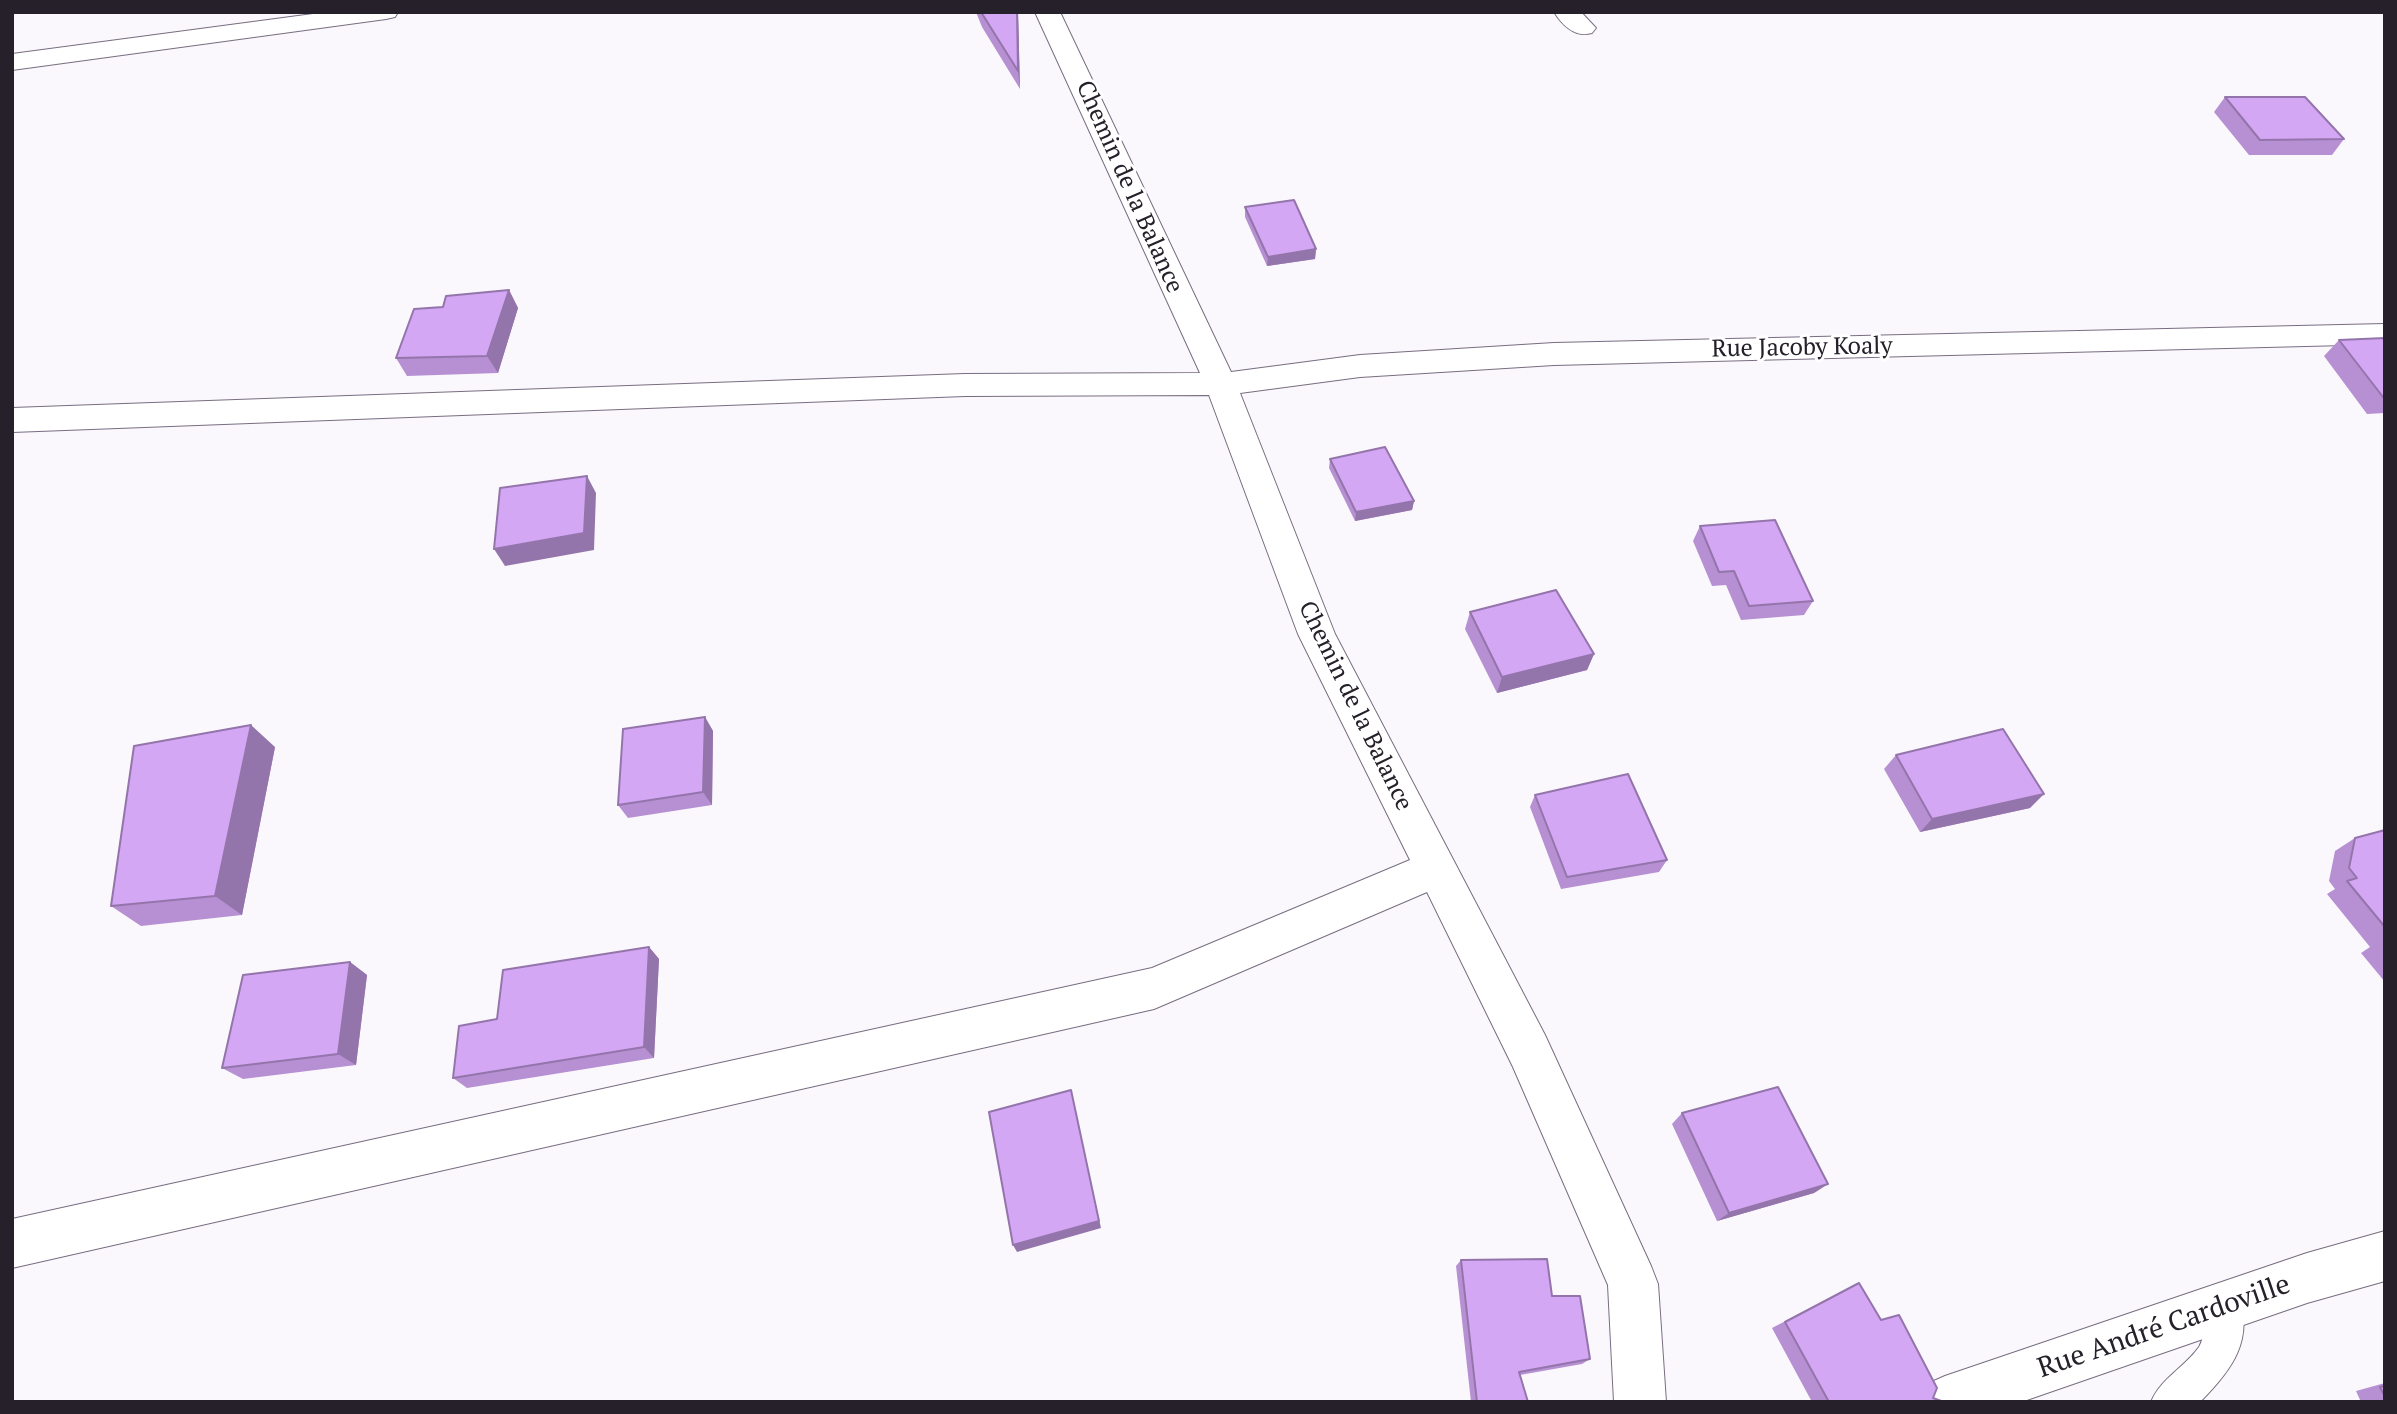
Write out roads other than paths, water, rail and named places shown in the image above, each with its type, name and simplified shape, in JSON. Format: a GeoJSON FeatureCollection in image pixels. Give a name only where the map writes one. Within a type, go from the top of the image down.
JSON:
{"type":"FeatureCollection","features":[{"type":"Feature","properties":{"kind":"street"},"geometry":{"type":"LineString","coordinates":[[12,62],[61,53],[386,12]]}},
{"type":"Feature","properties":{"kind":"street","name":"Chemin de la Balance"},"geometry":{"type":"LineString","coordinates":[[1047,12],[1221,384],[1317,634],[1529,1051],[1633,1284],[1640,1402]]}},
{"type":"Feature","properties":{"kind":"street","name":"Rue Jacoby Koaly"},"geometry":{"type":"LineString","coordinates":[[12,420],[965,385],[1221,384],[1360,366],[1554,354],[2385,334]]}},
{"type":"Feature","properties":{"kind":"street"},"geometry":{"type":"LineString","coordinates":[[12,1244],[1154,988],[1435,869]]}},
{"type":"Feature","properties":{"kind":"street","name":"Rue André Cardoville"},"geometry":{"type":"LineString","coordinates":[[1945,1402],[2307,1278],[2385,1256]]}},
{"type":"Feature","properties":{"kind":"lane"},"geometry":{"type":"LineString","coordinates":[[2171,1402],[2213,1361],[2223,1339],[2223,1307]]}}]}
